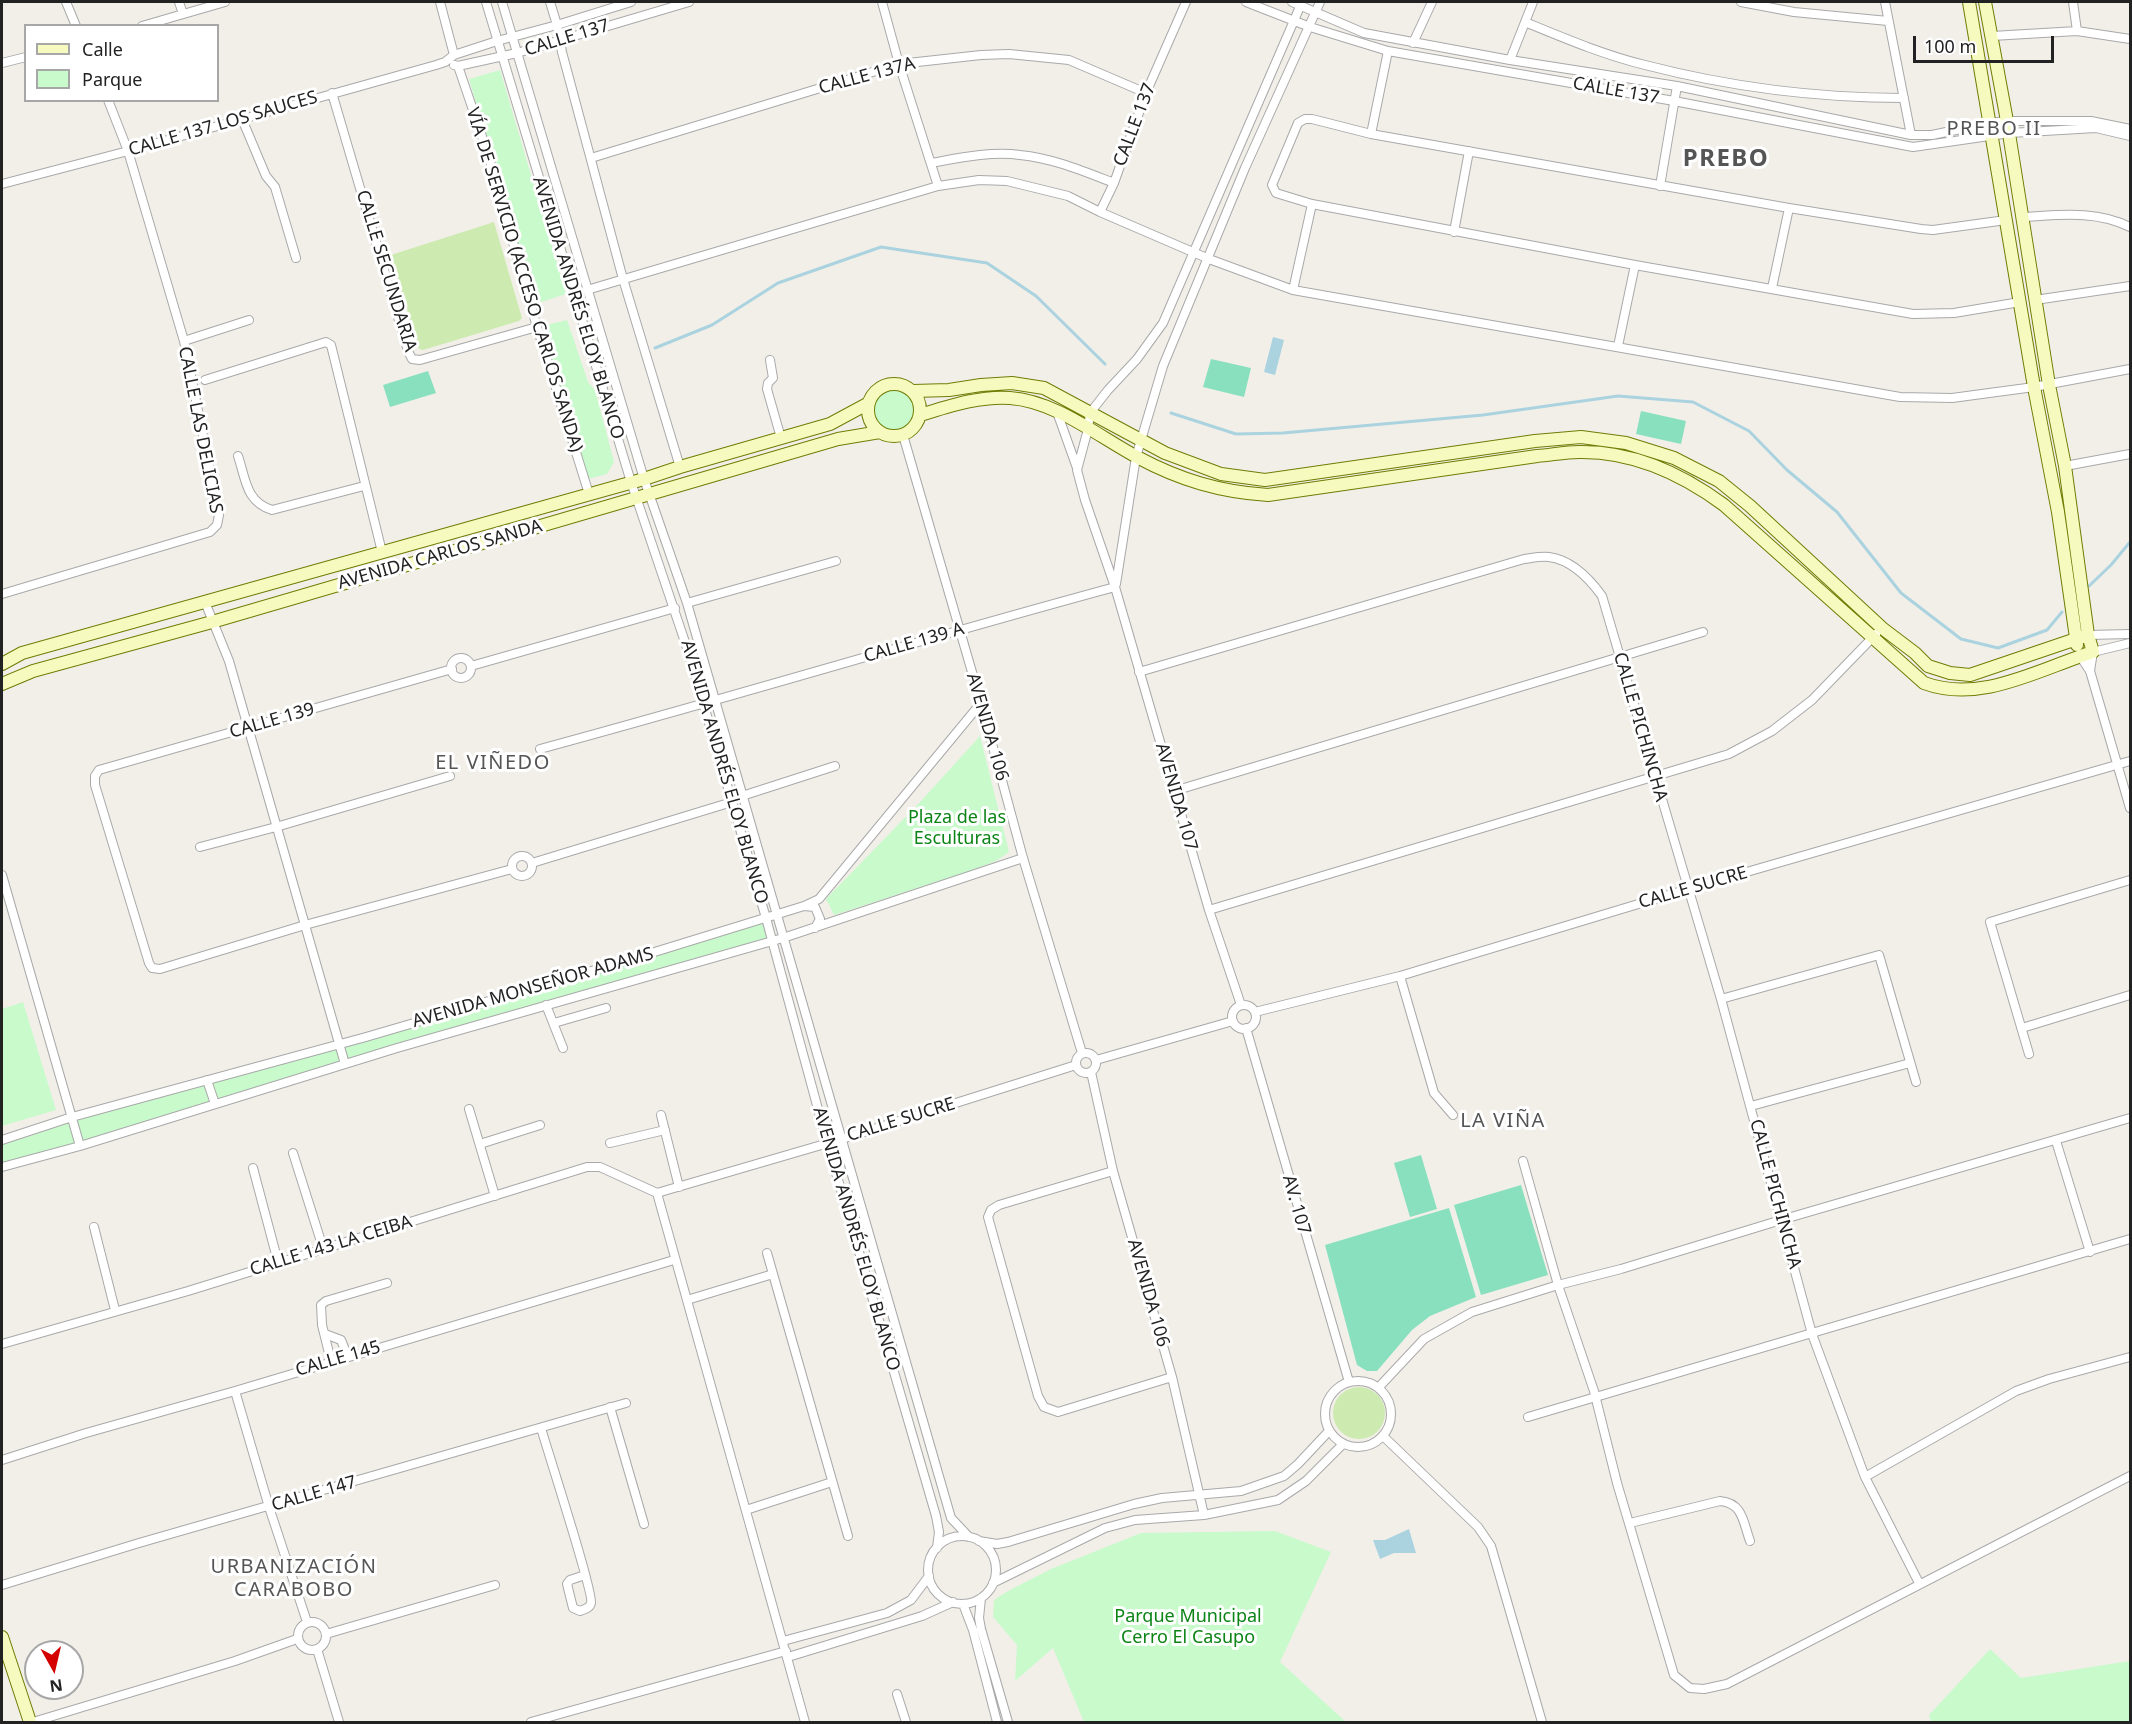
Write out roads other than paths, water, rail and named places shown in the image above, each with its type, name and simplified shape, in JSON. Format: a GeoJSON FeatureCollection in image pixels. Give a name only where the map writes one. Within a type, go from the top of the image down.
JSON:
{"type":"FeatureCollection","features":[{"type":"Feature","properties":{"kind":"street"},"geometry":{"type":"LineString","coordinates":[[66,2],[75,24]]}},
{"type":"Feature","properties":{"kind":"street"},"geometry":{"type":"LineString","coordinates":[[179,2],[183,14]]}},
{"type":"Feature","properties":{"kind":"street"},"geometry":{"type":"LineString","coordinates":[[149,24],[225,2]]}},
{"type":"Feature","properties":{"kind":"street"},"geometry":{"type":"LineString","coordinates":[[440,2],[454,56]]}},
{"type":"Feature","properties":{"kind":"street","name":"AVENIDA ANDRÉS ELOY BLANCO"},"geometry":{"type":"LineString","coordinates":[[486,2],[637,481],[687,603],[951,1518],[969,1537]]}},
{"type":"Feature","properties":{"kind":"street","name":"AVENIDA ANDRÉS ELOY BLANCO"},"geometry":{"type":"LineString","coordinates":[[502,2],[587,290],[637,481]]}},
{"type":"Feature","properties":{"kind":"street"},"geometry":{"type":"LineString","coordinates":[[550,2],[623,279],[680,467]]}},
{"type":"Feature","properties":{"kind":"street"},"geometry":{"type":"LineString","coordinates":[[445,62],[454,56],[497,41],[631,2]]}},
{"type":"Feature","properties":{"kind":"street","name":"CALLE 137"},"geometry":{"type":"LineString","coordinates":[[445,62],[458,66],[517,53],[689,2]]}},
{"type":"Feature","properties":{"kind":"street"},"geometry":{"type":"LineString","coordinates":[[882,2],[938,186]]}},
{"type":"Feature","properties":{"kind":"street","name":"CALLE 137"},"geometry":{"type":"LineString","coordinates":[[1100,212],[1114,183],[1146,93],[1186,2]]}},
{"type":"Feature","properties":{"kind":"street","name":"CALLE 137"},"geometry":{"type":"LineString","coordinates":[[1246,2],[1310,27],[1388,51],[1674,101],[1913,147],[1991,136],[2008,127]]}},
{"type":"Feature","properties":{"kind":"street"},"geometry":{"type":"LineString","coordinates":[[1115,587],[1136,457],[1163,366],[1245,168],[1320,2]]}},
{"type":"Feature","properties":{"kind":"street"},"geometry":{"type":"LineString","coordinates":[[1413,43],[1432,2]]}},
{"type":"Feature","properties":{"kind":"street"},"geometry":{"type":"LineString","coordinates":[[1510,60],[1533,2]]}},
{"type":"Feature","properties":{"kind":"street"},"geometry":{"type":"LineString","coordinates":[[1740,2],[1794,12],[1888,21]]}},
{"type":"Feature","properties":{"kind":"street"},"geometry":{"type":"LineString","coordinates":[[1885,2],[1911,135]]}},
{"type":"Feature","properties":{"kind":"street"},"geometry":{"type":"LineString","coordinates":[[1969,2],[2034,387],[2058,512],[2075,639],[2080,656],[2090,670],[2130,808]]}},
{"type":"Feature","properties":{"kind":"street"},"geometry":{"type":"LineString","coordinates":[[1985,2],[2008,127],[2049,385],[2065,466],[2088,635],[2093,652],[2090,670]]}},
{"type":"Feature","properties":{"kind":"street"},"geometry":{"type":"LineString","coordinates":[[2073,2],[2077,32]]}},
{"type":"Feature","properties":{"kind":"street"},"geometry":{"type":"LineString","coordinates":[[1077,470],[1090,413],[1137,359],[1164,323],[1294,21],[1298,3],[1364,33],[1510,60],[1677,86],[1911,135],[1932,135],[1989,123],[2008,127],[2097,129],[2130,136]]}},
{"type":"Feature","properties":{"kind":"street"},"geometry":{"type":"LineString","coordinates":[[1525,22],[1572,42],[1644,65],[1716,81],[1795,93],[1854,98],[1904,98]]}},
{"type":"Feature","properties":{"kind":"street"},"geometry":{"type":"LineString","coordinates":[[1992,36],[2077,32],[2130,39]]}},
{"type":"Feature","properties":{"kind":"street"},"geometry":{"type":"LineString","coordinates":[[1371,134],[1388,51]]}},
{"type":"Feature","properties":{"kind":"street","name":"CALLE 137A"},"geometry":{"type":"LineString","coordinates":[[591,158],[899,64],[1009,54],[1069,60],[1146,93]]}},
{"type":"Feature","properties":{"kind":"street"},"geometry":{"type":"LineString","coordinates":[[2,63],[24,58]]}},
{"type":"Feature","properties":{"kind":"street","name":"CALLE 137 LOS SAUCES"},"geometry":{"type":"LineString","coordinates":[[2,184],[445,62]]}},
{"type":"Feature","properties":{"kind":"street","name":"VÍA DE SERVICIO (ACCESO CARLOS SANDA)"},"geometry":{"type":"LineString","coordinates":[[458,66],[488,154],[537,327],[589,494]]}},
{"type":"Feature","properties":{"kind":"street"},"geometry":{"type":"LineString","coordinates":[[1660,186],[1677,86]]}},
{"type":"Feature","properties":{"kind":"street","name":"CALLE SECUNDARIA"},"geometry":{"type":"LineString","coordinates":[[332,93],[412,359],[420,360],[537,327]]}},
{"type":"Feature","properties":{"kind":"street","name":"CALLE LAS DELICIAS"},"geometry":{"type":"LineString","coordinates":[[2,594],[210,532],[217,525],[219,515],[184,341],[128,151],[109,102]]}},
{"type":"Feature","properties":{"kind":"street"},"geometry":{"type":"LineString","coordinates":[[242,119],[266,176],[275,187],[296,258]]}},
{"type":"Feature","properties":{"kind":"street"},"geometry":{"type":"LineString","coordinates":[[2006,220],[1921,230],[1371,134],[1312,119],[1305,119],[1298,123],[1272,185],[1276,193],[1312,204],[1454,232],[1913,314],[1954,313],[2020,302]]}},
{"type":"Feature","properties":{"kind":"street"},"geometry":{"type":"LineString","coordinates":[[2008,127],[2091,121],[2130,129]]}},
{"type":"Feature","properties":{"kind":"street"},"geometry":{"type":"LineString","coordinates":[[1454,232],[1469,151]]}},
{"type":"Feature","properties":{"kind":"street"},"geometry":{"type":"LineString","coordinates":[[931,163],[957,158],[1018,154],[1052,161],[1114,183]]}},
{"type":"Feature","properties":{"kind":"street"},"geometry":{"type":"LineString","coordinates":[[587,290],[938,186],[980,180],[1006,181],[1068,196],[1209,259],[1293,290],[1900,397],[1952,398],[2049,385],[2130,369]]}},
{"type":"Feature","properties":{"kind":"street"},"geometry":{"type":"LineString","coordinates":[[1293,290],[1312,204]]}},
{"type":"Feature","properties":{"kind":"street"},"geometry":{"type":"LineString","coordinates":[[1772,288],[1789,208]]}},
{"type":"Feature","properties":{"kind":"street"},"geometry":{"type":"LineString","coordinates":[[2023,217],[2079,214],[2101,216],[2130,227]]}},
{"type":"Feature","properties":{"kind":"street"},"geometry":{"type":"LineString","coordinates":[[1618,346],[1635,265]]}},
{"type":"Feature","properties":{"kind":"street"},"geometry":{"type":"LineString","coordinates":[[2035,300],[2130,286]]}},
{"type":"Feature","properties":{"kind":"street"},"geometry":{"type":"LineString","coordinates":[[184,341],[249,320]]}},
{"type":"Feature","properties":{"kind":"street"},"geometry":{"type":"LineString","coordinates":[[205,380],[326,342],[331,345],[382,552]]}},
{"type":"Feature","properties":{"kind":"street"},"geometry":{"type":"LineString","coordinates":[[770,360],[773,378],[766,385],[781,438]]}},
{"type":"Feature","properties":{"kind":"street"},"geometry":{"type":"LineString","coordinates":[[913,391],[949,390],[1012,383],[1044,388],[1165,453],[1221,474],[1265,480],[1535,441],[1596,437],[1626,443],[1674,458],[1708,475],[1750,506],[1878,632],[1924,683],[1958,691],[1980,690],[2080,656],[2130,643]]}},
{"type":"Feature","properties":{"kind":"street"},"geometry":{"type":"LineString","coordinates":[[890,384],[902,385],[913,391],[919,399],[920,416],[914,428],[903,435],[887,435],[880,432],[871,422],[868,410],[875,392],[890,384]]}},
{"type":"Feature","properties":{"kind":"street"},"geometry":{"type":"LineString","coordinates":[[920,416],[972,400],[987,398],[1011,398],[1041,404],[1136,457],[1198,484],[1223,491],[1268,495],[1538,456],[1578,452],[1600,453],[1657,466],[1704,490],[1878,632],[1915,653],[1928,666],[1959,675],[1970,675],[2088,635],[2130,634]]}},
{"type":"Feature","properties":{"kind":"street","name":"AVENIDA CARLOS SANDA"},"geometry":{"type":"LineString","coordinates":[[2,664],[22,653],[637,481],[830,424],[869,403]]}},
{"type":"Feature","properties":{"kind":"street","name":"AVENIDA 107"},"geometry":{"type":"LineString","coordinates":[[1058,412],[1115,587],[1209,910],[1241,1005]]}},
{"type":"Feature","properties":{"kind":"street","name":"AVENIDA CARLOS SANDA"},"geometry":{"type":"LineString","coordinates":[[2,684],[33,670],[212,622],[642,495],[848,436],[880,432]]}},
{"type":"Feature","properties":{"kind":"street","name":"AVENIDA 106"},"geometry":{"type":"LineString","coordinates":[[903,435],[1023,858],[1082,1053]]}},
{"type":"Feature","properties":{"kind":"street"},"geometry":{"type":"LineString","coordinates":[[2065,466],[2130,454]]}},
{"type":"Feature","properties":{"kind":"street"},"geometry":{"type":"LineString","coordinates":[[238,456],[253,500],[261,507],[272,510],[364,486]]}},
{"type":"Feature","properties":{"kind":"street"},"geometry":{"type":"LineString","coordinates":[[1306,475],[1309,490]]}},
{"type":"Feature","properties":{"kind":"street","name":"AVENIDA ANDRÉS ELOY BLANCO"},"geometry":{"type":"LineString","coordinates":[[642,495],[766,918],[827,1142],[936,1516],[939,1532],[937,1548]]}},
{"type":"Feature","properties":{"kind":"street"},"geometry":{"type":"LineString","coordinates":[[1739,518],[1750,506]]}},
{"type":"Feature","properties":{"kind":"street","name":"CALLE PICHINCHA"},"geometry":{"type":"LineString","coordinates":[[1139,672],[1524,559],[1550,557],[1573,565],[1592,582],[1602,596],[1721,999],[1812,1334],[1864,1477],[1919,1584]]}},
{"type":"Feature","properties":{"kind":"street"},"geometry":{"type":"LineString","coordinates":[[687,603],[836,561]]}},
{"type":"Feature","properties":{"kind":"street","name":"CALLE 139 A"},"geometry":{"type":"LineString","coordinates":[[540,749],[704,705],[1115,587]]}},
{"type":"Feature","properties":{"kind":"street"},"geometry":{"type":"LineString","coordinates":[[204,602],[229,662],[345,1064]]}},
{"type":"Feature","properties":{"kind":"street","name":"CALLE 139"},"geometry":{"type":"LineString","coordinates":[[305,925],[160,969],[152,968],[95,784],[95,776],[99,770],[452,669],[453,663],[458,658],[465,659],[471,666],[675,608]]}},
{"type":"Feature","properties":{"kind":"street"},"geometry":{"type":"LineString","coordinates":[[1174,791],[1703,632]]}},
{"type":"Feature","properties":{"kind":"street"},"geometry":{"type":"LineString","coordinates":[[1209,910],[1729,754],[1772,730],[1812,700],[1878,632]]}},
{"type":"Feature","properties":{"kind":"street","name":"AVENIDA MONSEÑOR ADAMS"},"geometry":{"type":"LineString","coordinates":[[2,1140],[72,1118],[611,965],[804,906],[819,899],[981,704]]}},
{"type":"Feature","properties":{"kind":"street","name":"CALLE SUCRE"},"geometry":{"type":"LineString","coordinates":[[1255,1012],[1400,976],[1688,889],[2130,761]]}},
{"type":"Feature","properties":{"kind":"street"},"geometry":{"type":"LineString","coordinates":[[742,796],[835,766]]}},
{"type":"Feature","properties":{"kind":"street"},"geometry":{"type":"LineString","coordinates":[[200,847],[450,776]]}},
{"type":"Feature","properties":{"kind":"street"},"geometry":{"type":"LineString","coordinates":[[532,863],[732,802]]}},
{"type":"Feature","properties":{"kind":"street"},"geometry":{"type":"LineString","coordinates":[[519,856],[528,858],[532,863],[531,870],[523,876],[516,874],[512,869],[512,862],[519,856]]}},
{"type":"Feature","properties":{"kind":"street","name":"AVENIDA MONSEÑOR ADAMS"},"geometry":{"type":"LineString","coordinates":[[2,1167],[80,1146],[546,1005],[783,938],[1023,858]]}},
{"type":"Feature","properties":{"kind":"street"},"geometry":{"type":"LineString","coordinates":[[305,925],[512,869]]}},
{"type":"Feature","properties":{"kind":"street"},"geometry":{"type":"LineString","coordinates":[[2,875],[80,1146]]}},
{"type":"Feature","properties":{"kind":"street"},"geometry":{"type":"LineString","coordinates":[[2029,1054],[1990,922],[2130,880]]}},
{"type":"Feature","properties":{"kind":"street"},"geometry":{"type":"LineString","coordinates":[[804,906],[814,908],[818,912],[820,919],[815,928]]}},
{"type":"Feature","properties":{"kind":"street"},"geometry":{"type":"LineString","coordinates":[[1721,999],[1880,956],[1916,1082]]}},
{"type":"Feature","properties":{"kind":"street"},"geometry":{"type":"LineString","coordinates":[[1400,976],[1434,1093],[1453,1115]]}},
{"type":"Feature","properties":{"kind":"street"},"geometry":{"type":"LineString","coordinates":[[2022,1028],[2130,995]]}},
{"type":"Feature","properties":{"kind":"street"},"geometry":{"type":"LineString","coordinates":[[546,1005],[563,1048]]}},
{"type":"Feature","properties":{"kind":"street"},"geometry":{"type":"LineString","coordinates":[[1241,1005],[1249,1006],[1255,1012],[1255,1020],[1246,1028],[1238,1027],[1233,1021],[1233,1013],[1241,1005]]}},
{"type":"Feature","properties":{"kind":"street"},"geometry":{"type":"LineString","coordinates":[[554,1023],[606,1008]]}},
{"type":"Feature","properties":{"kind":"street"},"geometry":{"type":"LineString","coordinates":[[1096,1060],[1233,1021]]}},
{"type":"Feature","properties":{"kind":"street","name":"AV. 107"},"geometry":{"type":"LineString","coordinates":[[1246,1028],[1348,1382]]}},
{"type":"Feature","properties":{"kind":"street"},"geometry":{"type":"LineString","coordinates":[[1082,1053],[1092,1054],[1096,1060],[1096,1067],[1091,1072],[1080,1071],[1076,1065],[1077,1058],[1082,1053]]}},
{"type":"Feature","properties":{"kind":"street"},"geometry":{"type":"LineString","coordinates":[[1751,1106],[1910,1063]]}},
{"type":"Feature","properties":{"kind":"street","name":"CALLE SUCRE"},"geometry":{"type":"LineString","coordinates":[[657,1193],[842,1139],[1076,1065]]}},
{"type":"Feature","properties":{"kind":"street","name":"AVENIDA 106"},"geometry":{"type":"LineString","coordinates":[[1091,1072],[1113,1171],[1172,1377],[1204,1515]]}},
{"type":"Feature","properties":{"kind":"street"},"geometry":{"type":"LineString","coordinates":[[207,1080],[215,1104]]}},
{"type":"Feature","properties":{"kind":"street"},"geometry":{"type":"LineString","coordinates":[[469,1108],[495,1196]]}},
{"type":"Feature","properties":{"kind":"street"},"geometry":{"type":"LineString","coordinates":[[662,1115],[679,1186]]}},
{"type":"Feature","properties":{"kind":"street"},"geometry":{"type":"LineString","coordinates":[[1379,1388],[1424,1339],[1472,1312],[2130,1118]]}},
{"type":"Feature","properties":{"kind":"street"},"geometry":{"type":"LineString","coordinates":[[480,1144],[540,1125]]}},
{"type":"Feature","properties":{"kind":"street"},"geometry":{"type":"LineString","coordinates":[[610,1143],[665,1130]]}},
{"type":"Feature","properties":{"kind":"street"},"geometry":{"type":"LineString","coordinates":[[2056,1141],[2090,1252]]}},
{"type":"Feature","properties":{"kind":"street"},"geometry":{"type":"LineString","coordinates":[[292,1153],[323,1248]]}},
{"type":"Feature","properties":{"kind":"street"},"geometry":{"type":"LineString","coordinates":[[1523,1161],[1558,1285],[1596,1397],[1674,1675],[1690,1688],[1704,1689],[1727,1684],[2130,1476]]}},
{"type":"Feature","properties":{"kind":"street","name":"CALLE 143 LA CEIBA"},"geometry":{"type":"LineString","coordinates":[[2,1344],[188,1291],[587,1167],[600,1167],[657,1193]]}},
{"type":"Feature","properties":{"kind":"street"},"geometry":{"type":"LineString","coordinates":[[253,1168],[278,1262]]}},
{"type":"Feature","properties":{"kind":"street"},"geometry":{"type":"LineString","coordinates":[[1113,1171],[999,1205],[991,1210],[988,1217],[1038,1396],[1044,1407],[1058,1412],[1172,1377]]}},
{"type":"Feature","properties":{"kind":"street"},"geometry":{"type":"LineString","coordinates":[[657,1193],[805,1722]]}},
{"type":"Feature","properties":{"kind":"street"},"geometry":{"type":"LineString","coordinates":[[94,1227],[115,1310]]}},
{"type":"Feature","properties":{"kind":"street"},"geometry":{"type":"LineString","coordinates":[[1528,1417],[2130,1239]]}},
{"type":"Feature","properties":{"kind":"street"},"geometry":{"type":"LineString","coordinates":[[767,1253],[848,1536]]}},
{"type":"Feature","properties":{"kind":"street","name":"CALLE 145"},"geometry":{"type":"LineString","coordinates":[[2,1460],[86,1433],[236,1391],[674,1260]]}},
{"type":"Feature","properties":{"kind":"street"},"geometry":{"type":"LineString","coordinates":[[687,1300],[773,1274]]}},
{"type":"Feature","properties":{"kind":"street"},"geometry":{"type":"LineString","coordinates":[[331,1361],[320,1312],[323,1302],[387,1283]]}},
{"type":"Feature","properties":{"kind":"street"},"geometry":{"type":"LineString","coordinates":[[325,1334],[341,1340],[348,1357]]}},
{"type":"Feature","properties":{"kind":"street"},"geometry":{"type":"LineString","coordinates":[[1864,1477],[2016,1391],[2049,1379],[2130,1357]]}},
{"type":"Feature","properties":{"kind":"street"},"geometry":{"type":"LineString","coordinates":[[1363,1381],[1379,1388],[1386,1394],[1392,1411],[1391,1420],[1383,1436],[1375,1443],[1364,1447],[1343,1444],[1329,1431],[1325,1420],[1328,1399],[1335,1390],[1348,1382],[1363,1381]]}},
{"type":"Feature","properties":{"kind":"street"},"geometry":{"type":"LineString","coordinates":[[236,1391],[269,1507],[307,1622]]}},
{"type":"Feature","properties":{"kind":"street","name":"CALLE 147"},"geometry":{"type":"LineString","coordinates":[[2,1585],[139,1543],[626,1403]]}},
{"type":"Feature","properties":{"kind":"street"},"geometry":{"type":"LineString","coordinates":[[610,1407],[644,1524]]}},
{"type":"Feature","properties":{"kind":"street"},"geometry":{"type":"LineString","coordinates":[[541,1428],[585,1575]]}},
{"type":"Feature","properties":{"kind":"street"},"geometry":{"type":"LineString","coordinates":[[979,1541],[994,1559],[996,1571],[993,1583],[981,1598],[963,1604],[953,1602],[937,1593],[929,1576],[929,1564],[937,1548],[948,1539],[969,1537],[988,1544],[1008,1542],[1134,1504],[1241,1491],[1284,1476],[1329,1431]]}},
{"type":"Feature","properties":{"kind":"street"},"geometry":{"type":"LineString","coordinates":[[1383,1436],[1478,1527],[1491,1546],[1542,1722]]}},
{"type":"Feature","properties":{"kind":"street"},"geometry":{"type":"LineString","coordinates":[[993,1583],[1105,1528],[1135,1520],[1204,1515],[1278,1500],[1305,1481],[1343,1444]]}},
{"type":"Feature","properties":{"kind":"street"},"geometry":{"type":"LineString","coordinates":[[746,1510],[832,1482]]}},
{"type":"Feature","properties":{"kind":"street"},"geometry":{"type":"LineString","coordinates":[[1630,1523],[1720,1500],[1738,1507],[1750,1541]]}},
{"type":"Feature","properties":{"kind":"street"},"geometry":{"type":"LineString","coordinates":[[783,1641],[887,1613],[911,1600],[929,1576]]}},
{"type":"Feature","properties":{"kind":"street"},"geometry":{"type":"LineString","coordinates":[[326,1634],[495,1585]]}},
{"type":"Feature","properties":{"kind":"street"},"geometry":{"type":"LineString","coordinates":[[981,1598],[979,1618],[981,1629],[1008,1722]]}},
{"type":"Feature","properties":{"kind":"street"},"geometry":{"type":"LineString","coordinates":[[531,1722],[922,1616],[953,1602]]}},
{"type":"Feature","properties":{"kind":"street"},"geometry":{"type":"LineString","coordinates":[[963,1604],[973,1630],[997,1722]]}},
{"type":"Feature","properties":{"kind":"street"},"geometry":{"type":"LineString","coordinates":[[297,1639],[305,1649],[317,1649],[325,1642],[326,1634],[319,1624],[307,1622]]}},
{"type":"Feature","properties":{"kind":"street"},"geometry":{"type":"LineString","coordinates":[[297,1639],[300,1628],[307,1622]]}},
{"type":"Feature","properties":{"kind":"street"},"geometry":{"type":"LineString","coordinates":[[2,1637],[32,1722],[235,1661],[297,1639]]}},
{"type":"Feature","properties":{"kind":"street"},"geometry":{"type":"LineString","coordinates":[[317,1649],[339,1722]]}},
{"type":"Feature","properties":{"kind":"street"},"geometry":{"type":"LineString","coordinates":[[897,1694],[906,1722]]}},
{"type":"Feature","properties":{"kind":"water"},"geometry":{"type":"Polygon","coordinates":[[[1273,337],[1284,340],[1275,375],[1264,372],[1273,337]]]}},
{"type":"Feature","properties":{"kind":"water"},"geometry":{"type":"Polygon","coordinates":[[[1409,1529],[1416,1553],[1394,1553],[1380,1559],[1373,1540],[1385,1540],[1409,1529]]]}},
{"type":"Feature","properties":{"kind":"waterway"},"geometry":{"type":"LineString","coordinates":[[655,348],[712,325],[778,283],[881,247],[987,263],[1036,296],[1105,364]]}},
{"type":"Feature","properties":{"kind":"waterway"},"geometry":{"type":"LineString","coordinates":[[1171,413],[1236,434],[1283,433],[1483,415],[1618,396],[1693,402],[1749,431],[1787,470],[1837,512],[1901,593],[1961,639],[1998,648],[2047,630],[2062,612]]}},
{"type":"Feature","properties":{"kind":"waterway"},"geometry":{"type":"LineString","coordinates":[[2089,586],[2130,542]]}},
{"type":"Feature","properties":{"kind":"district","name":"PREBO II"},"geometry":{"type":"Point","coordinates":[1994,129]}},
{"type":"Feature","properties":{"kind":"district","name":"PREBO"},"geometry":{"type":"Point","coordinates":[1726,159]}},
{"type":"Feature","properties":{"kind":"district","name":"EL VIÑEDO"},"geometry":{"type":"Point","coordinates":[493,763]}},
{"type":"Feature","properties":{"kind":"district","name":"LA VIÑA"},"geometry":{"type":"Point","coordinates":[1503,1121]}},
{"type":"Feature","properties":{"kind":"district","name":"URBANIZACIÓN CARABOBO"},"geometry":{"type":"Point","coordinates":[294,1578]}},
{"type":"Feature","properties":{"kind":"park label","name":"Plaza de las Esculturas"},"geometry":{"type":"Point","coordinates":[957,828]}},
{"type":"Feature","properties":{"kind":"park label","name":"Parque Municipal Cerro El Casupo"},"geometry":{"type":"Point","coordinates":[1188,1627]}}]}
